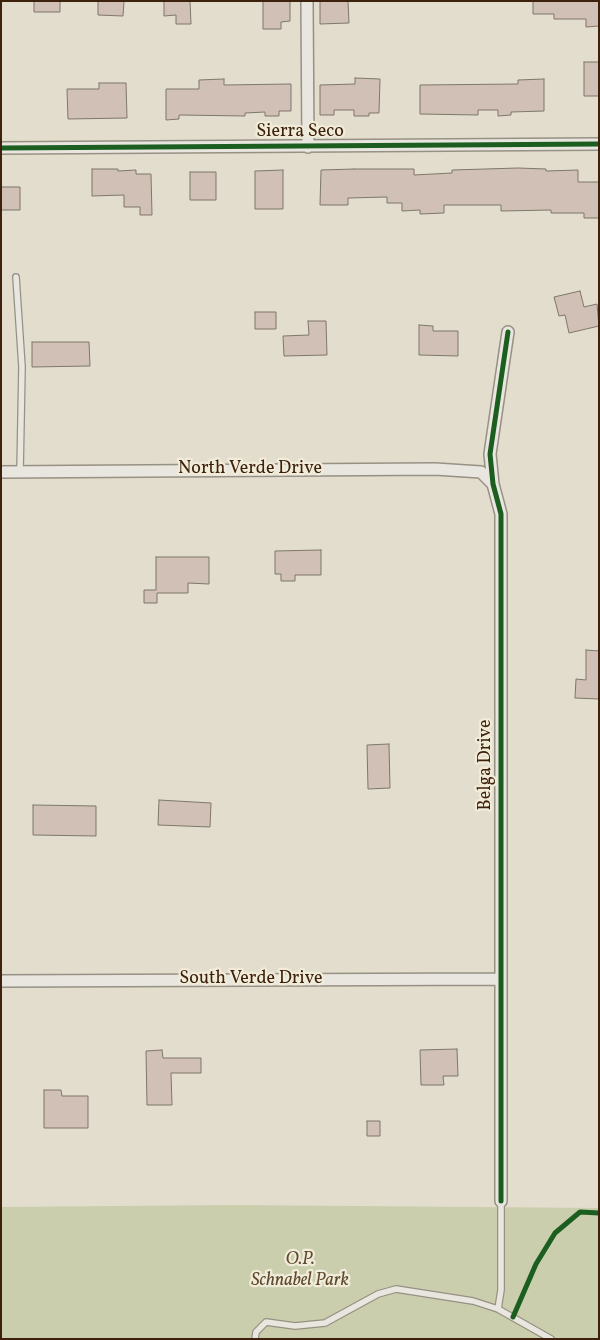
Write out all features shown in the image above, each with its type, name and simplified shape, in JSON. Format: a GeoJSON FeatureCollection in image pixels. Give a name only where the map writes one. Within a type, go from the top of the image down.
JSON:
{"type":"FeatureCollection","features":[{"type":"Feature","properties":{"kind":"street"},"geometry":{"type":"LineString","coordinates":[[307,1],[308,147]]}},
{"type":"Feature","properties":{"kind":"street","name":"Sierra Seco"},"geometry":{"type":"LineString","coordinates":[[1,148],[599,144]]}},
{"type":"Feature","properties":{"kind":"street","name":"Belga Drive"},"geometry":{"type":"LineString","coordinates":[[502,1201],[500,979],[501,514],[493,484],[490,454],[508,332]]}},
{"type":"Feature","properties":{"kind":"street","name":"North Verde Drive"},"geometry":{"type":"LineString","coordinates":[[1,472],[435,469],[481,472],[493,484]]}},
{"type":"Feature","properties":{"kind":"street","name":"South Verde Drive"},"geometry":{"type":"LineString","coordinates":[[1,981],[500,979]]}},
{"type":"Feature","properties":{"kind":"lane"},"geometry":{"type":"LineString","coordinates":[[16,277],[22,367],[20,472]]}},
{"type":"Feature","properties":{"kind":"lane"},"geometry":{"type":"LineString","coordinates":[[498,1309],[501,1290],[502,1201]]}},
{"type":"Feature","properties":{"kind":"lane"},"geometry":{"type":"LineString","coordinates":[[255,1339],[256,1332],[266,1322],[295,1326],[325,1323],[378,1294],[396,1289],[473,1301],[498,1309],[551,1339]]}},
{"type":"Feature","properties":{"kind":"green space","name":"O.P. Schnabel Park"},"geometry":{"type":"Polygon","coordinates":[[[233,1205],[599,1208],[599,1339],[1,1339],[1,1207],[233,1205]]]}},
{"type":"Feature","properties":{"kind":"building"},"geometry":{"type":"Polygon","coordinates":[[[34,1],[60,1],[60,12],[34,12],[34,1]]]}},
{"type":"Feature","properties":{"kind":"building"},"geometry":{"type":"Polygon","coordinates":[[[98,1],[124,1],[123,16],[98,15],[98,1]]]}},
{"type":"Feature","properties":{"kind":"building"},"geometry":{"type":"Polygon","coordinates":[[[164,1],[190,1],[191,24],[176,24],[176,15],[164,16],[164,1]]]}},
{"type":"Feature","properties":{"kind":"building"},"geometry":{"type":"Polygon","coordinates":[[[263,1],[290,1],[290,21],[281,22],[281,29],[263,29],[263,1]]]}},
{"type":"Feature","properties":{"kind":"building"},"geometry":{"type":"Polygon","coordinates":[[[320,1],[348,1],[349,23],[320,24],[320,1]]]}},
{"type":"Feature","properties":{"kind":"building"},"geometry":{"type":"Polygon","coordinates":[[[533,1],[599,1],[599,26],[586,27],[586,19],[554,19],[554,14],[533,14],[533,1]]]}},
{"type":"Feature","properties":{"kind":"building"},"geometry":{"type":"Polygon","coordinates":[[[584,62],[599,62],[599,96],[584,96],[584,62]]]}},
{"type":"Feature","properties":{"kind":"building"},"geometry":{"type":"Polygon","coordinates":[[[355,78],[380,79],[379,113],[369,113],[369,116],[354,116],[354,110],[334,110],[334,115],[320,115],[320,85],[355,84],[355,78]]]}},
{"type":"Feature","properties":{"kind":"building"},"geometry":{"type":"Polygon","coordinates":[[[224,79],[224,85],[291,84],[291,111],[279,111],[279,116],[265,116],[265,112],[245,113],[245,116],[179,115],[179,119],[166,120],[166,89],[199,89],[199,80],[224,79]]]}},
{"type":"Feature","properties":{"kind":"building"},"geometry":{"type":"Polygon","coordinates":[[[544,79],[544,111],[511,112],[511,115],[498,116],[498,110],[478,110],[478,115],[420,114],[420,85],[518,84],[518,80],[544,79]]]}},
{"type":"Feature","properties":{"kind":"building"},"geometry":{"type":"Polygon","coordinates":[[[99,83],[126,83],[127,118],[68,119],[67,89],[99,89],[99,83]]]}},
{"type":"Feature","properties":{"kind":"building"},"geometry":{"type":"Polygon","coordinates":[[[518,168],[546,169],[546,171],[578,170],[578,182],[599,182],[599,218],[584,218],[584,213],[551,213],[551,210],[501,211],[501,205],[444,205],[444,213],[420,214],[420,210],[402,211],[402,203],[387,203],[387,197],[348,198],[348,205],[320,205],[321,170],[414,169],[414,175],[452,173],[452,170],[518,168]]]}},
{"type":"Feature","properties":{"kind":"building"},"geometry":{"type":"Polygon","coordinates":[[[92,169],[136,170],[136,174],[151,174],[152,215],[140,215],[140,207],[124,207],[124,195],[92,196],[92,169]]]}},
{"type":"Feature","properties":{"kind":"building"},"geometry":{"type":"Polygon","coordinates":[[[283,170],[283,209],[255,209],[255,171],[283,170]]]}},
{"type":"Feature","properties":{"kind":"building"},"geometry":{"type":"Polygon","coordinates":[[[190,172],[216,172],[216,200],[190,200],[190,172]]]}},
{"type":"Feature","properties":{"kind":"building"},"geometry":{"type":"Polygon","coordinates":[[[1,187],[20,187],[20,210],[1,210],[1,187]]]}},
{"type":"Feature","properties":{"kind":"building"},"geometry":{"type":"Polygon","coordinates":[[[580,291],[584,307],[597,304],[599,326],[569,333],[565,315],[559,316],[554,297],[580,291]]]}},
{"type":"Feature","properties":{"kind":"building"},"geometry":{"type":"Polygon","coordinates":[[[255,312],[276,312],[276,329],[255,329],[255,312]]]}},
{"type":"Feature","properties":{"kind":"building"},"geometry":{"type":"Polygon","coordinates":[[[308,321],[326,321],[327,355],[284,356],[283,336],[309,335],[308,321]]]}},
{"type":"Feature","properties":{"kind":"building"},"geometry":{"type":"Polygon","coordinates":[[[419,325],[433,326],[433,331],[458,331],[458,356],[419,355],[419,325]]]}},
{"type":"Feature","properties":{"kind":"building"},"geometry":{"type":"Polygon","coordinates":[[[32,342],[89,342],[90,366],[32,367],[32,342]]]}},
{"type":"Feature","properties":{"kind":"building"},"geometry":{"type":"Polygon","coordinates":[[[321,550],[321,575],[295,575],[295,581],[281,581],[281,574],[275,574],[275,551],[321,550]]]}},
{"type":"Feature","properties":{"kind":"building"},"geometry":{"type":"Polygon","coordinates":[[[156,557],[209,557],[209,584],[188,583],[188,593],[157,593],[157,603],[144,603],[144,590],[156,590],[156,557]]]}},
{"type":"Feature","properties":{"kind":"building"},"geometry":{"type":"Polygon","coordinates":[[[586,650],[599,651],[599,699],[575,698],[576,679],[586,680],[586,650]]]}},
{"type":"Feature","properties":{"kind":"building"},"geometry":{"type":"Polygon","coordinates":[[[389,744],[390,788],[368,789],[367,745],[389,744]]]}},
{"type":"Feature","properties":{"kind":"building"},"geometry":{"type":"Polygon","coordinates":[[[159,800],[211,803],[210,827],[158,825],[159,800]]]}},
{"type":"Feature","properties":{"kind":"building"},"geometry":{"type":"Polygon","coordinates":[[[33,805],[96,806],[96,836],[33,835],[33,805]]]}},
{"type":"Feature","properties":{"kind":"building"},"geometry":{"type":"Polygon","coordinates":[[[457,1049],[458,1076],[443,1076],[444,1085],[421,1085],[420,1050],[457,1049]]]}},
{"type":"Feature","properties":{"kind":"building"},"geometry":{"type":"Polygon","coordinates":[[[162,1050],[163,1058],[201,1058],[201,1073],[171,1073],[172,1105],[147,1105],[146,1051],[162,1050]]]}},
{"type":"Feature","properties":{"kind":"building"},"geometry":{"type":"Polygon","coordinates":[[[44,1090],[61,1090],[62,1096],[88,1096],[88,1128],[44,1128],[44,1090]]]}},
{"type":"Feature","properties":{"kind":"building"},"geometry":{"type":"Polygon","coordinates":[[[367,1121],[380,1121],[380,1136],[367,1136],[367,1121]]]}},
{"type":"Feature","properties":{"kind":"cycle path"},"geometry":{"type":"LineString","coordinates":[[1,148],[599,144]]}},
{"type":"Feature","properties":{"kind":"cycle path"},"geometry":{"type":"LineString","coordinates":[[501,1201],[501,514],[493,484],[490,454],[508,332]]}},
{"type":"Feature","properties":{"kind":"cycle path"},"geometry":{"type":"LineString","coordinates":[[513,1317],[536,1264],[555,1233],[580,1212],[599,1213]]}}]}
